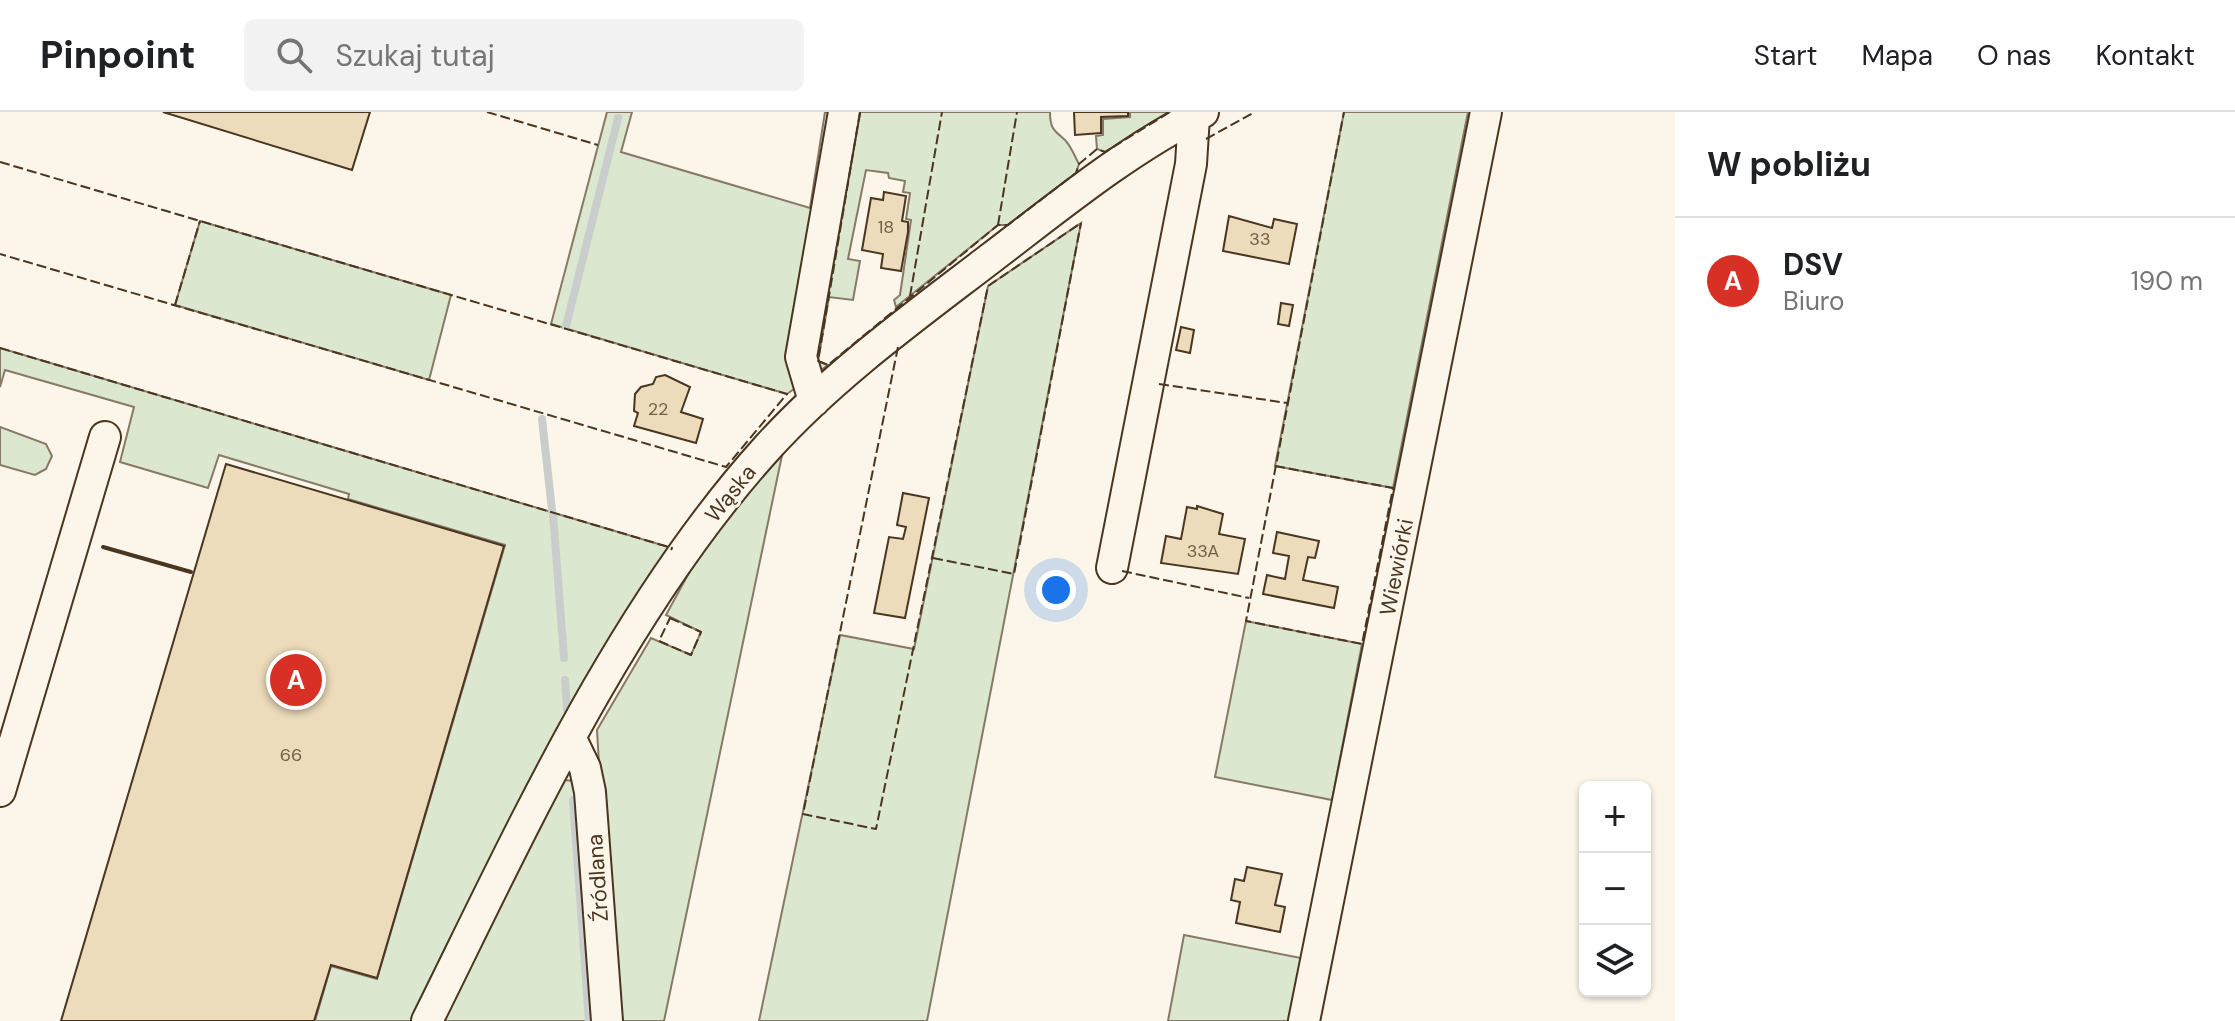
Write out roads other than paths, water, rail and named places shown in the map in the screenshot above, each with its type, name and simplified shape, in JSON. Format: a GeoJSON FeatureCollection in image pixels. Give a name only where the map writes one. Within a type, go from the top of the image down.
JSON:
{"type":"FeatureCollection","features":[{"type":"Feature","properties":{"kind":"street"},"geometry":{"type":"LineString","coordinates":[[814,401],[801,357],[844,112]]}},
{"type":"Feature","properties":{"kind":"street","name":"Wiewiórki"},"geometry":{"type":"LineString","coordinates":[[1304,1021],[1486,112]]}},
{"type":"Feature","properties":{"kind":"street"},"geometry":{"type":"LineString","coordinates":[[1112,568],[1191,164],[1198,114]]}},
{"type":"Feature","properties":{"kind":"street","name":"Wąska"},"geometry":{"type":"LineString","coordinates":[[427,1021],[527,817],[571,739],[697,535],[768,447],[814,401],[907,322],[1038,222],[1198,114]]}},
{"type":"Feature","properties":{"kind":"street"},"geometry":{"type":"LineString","coordinates":[[0,791],[105,437]]}},
{"type":"Feature","properties":{"kind":"street","name":"Źródlana"},"geometry":{"type":"LineString","coordinates":[[571,739],[585,768],[590,792],[607,1021]]}},
{"type":"Feature","properties":{"kind":"waterway"},"geometry":{"type":"LineString","coordinates":[[566,326],[618,118]]}},
{"type":"Feature","properties":{"kind":"waterway"},"geometry":{"type":"LineString","coordinates":[[542,419],[552,510]]}},
{"type":"Feature","properties":{"kind":"waterway"},"geometry":{"type":"LineString","coordinates":[[553,514],[564,658]]}},
{"type":"Feature","properties":{"kind":"waterway"},"geometry":{"type":"LineString","coordinates":[[565,680],[567,709]]}},
{"type":"Feature","properties":{"kind":"waterway"},"geometry":{"type":"LineString","coordinates":[[573,800],[589,1021]]}},
{"type":"Feature","properties":{"kind":"place","name":"DSV"},"geometry":{"type":"Point","coordinates":[296,680]}}]}
